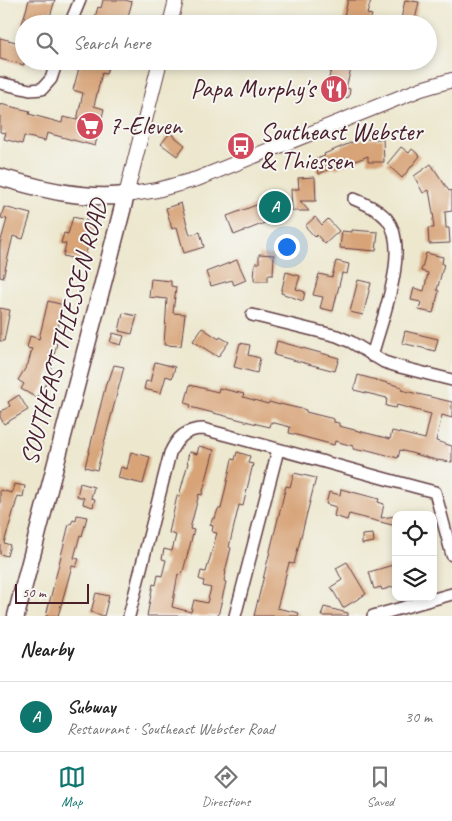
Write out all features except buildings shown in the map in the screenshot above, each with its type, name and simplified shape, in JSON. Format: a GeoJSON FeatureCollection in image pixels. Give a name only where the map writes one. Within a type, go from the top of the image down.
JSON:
{"type":"FeatureCollection","features":[{"type":"Feature","properties":{"kind":"main road"},"geometry":{"type":"LineString","coordinates":[[0,177],[68,194],[107,197],[126,195]]}},
{"type":"Feature","properties":{"kind":"main road","name":"SOUTHEAST THIESSEN ROAD"},"geometry":{"type":"LineString","coordinates":[[16,616],[126,195]]}},
{"type":"Feature","properties":{"kind":"street"},"geometry":{"type":"LineString","coordinates":[[74,15],[80,0]]}},
{"type":"Feature","properties":{"kind":"street"},"geometry":{"type":"LineString","coordinates":[[172,15],[176,0]]}},
{"type":"Feature","properties":{"kind":"street"},"geometry":{"type":"LineString","coordinates":[[0,83],[30,90],[42,89],[51,79],[54,70]]}},
{"type":"Feature","properties":{"kind":"street","name":"SOUTHEAST THIESSEN ROAD"},"geometry":{"type":"LineString","coordinates":[[126,195],[158,70]]}},
{"type":"Feature","properties":{"kind":"street"},"geometry":{"type":"LineString","coordinates":[[126,195],[157,190],[195,180],[421,89],[452,80]]}},
{"type":"Feature","properties":{"kind":"street"},"geometry":{"type":"LineString","coordinates":[[354,199],[376,210],[387,219],[394,231],[396,244],[395,274],[372,356]]}},
{"type":"Feature","properties":{"kind":"street"},"geometry":{"type":"LineString","coordinates":[[252,315],[337,336],[351,342],[372,356],[400,367],[452,380]]}},
{"type":"Feature","properties":{"kind":"street"},"geometry":{"type":"LineString","coordinates":[[129,616],[170,453],[177,440],[192,430],[203,429],[337,467],[435,492],[452,555]]}},
{"type":"Feature","properties":{"kind":"street"},"geometry":{"type":"LineString","coordinates":[[235,616],[278,450]]}},
{"type":"Feature","properties":{"kind":"street"},"geometry":{"type":"LineString","coordinates":[[373,616],[452,594]]}},
{"type":"Feature","properties":{"kind":"place","name":"Papa Murphy's"},"geometry":{"type":"Point","coordinates":[334,89]}},
{"type":"Feature","properties":{"kind":"place","name":"7-Eleven"},"geometry":{"type":"Point","coordinates":[90,126]}},
{"type":"Feature","properties":{"kind":"place","name":"Southeast Webster & Thiessen"},"geometry":{"type":"Point","coordinates":[241,146]}},
{"type":"Feature","properties":{"kind":"place","name":"Subway"},"geometry":{"type":"Point","coordinates":[275,207]}}]}
